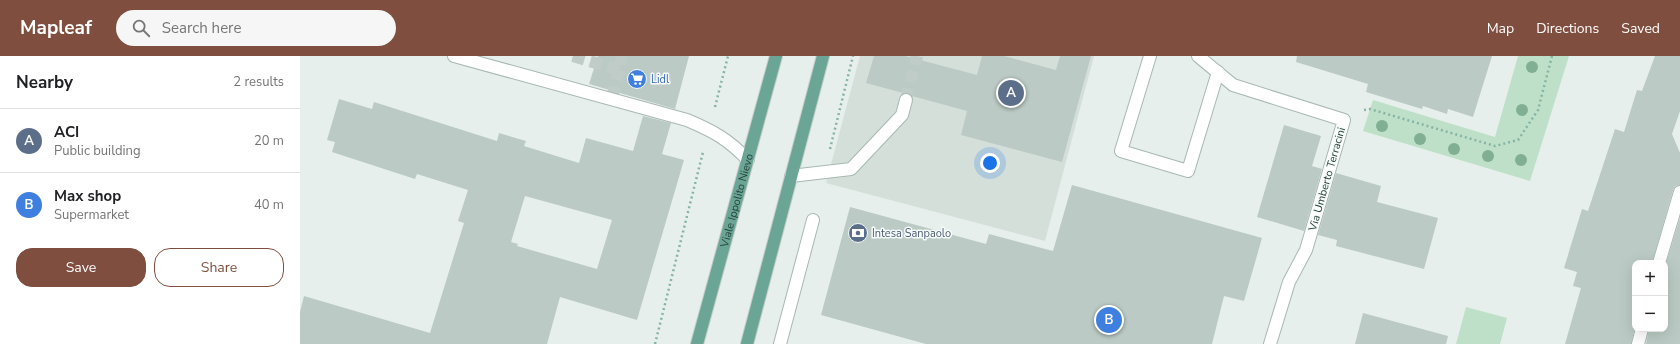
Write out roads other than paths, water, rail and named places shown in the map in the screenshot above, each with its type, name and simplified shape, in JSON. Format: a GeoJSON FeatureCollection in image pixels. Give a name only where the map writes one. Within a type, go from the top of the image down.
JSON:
{"type":"FeatureCollection","features":[{"type":"Feature","properties":{"kind":"main road","name":"Viale Ippolito Nievo"},"geometry":{"type":"LineString","coordinates":[[697,344],[776,56]]}},
{"type":"Feature","properties":{"kind":"main road"},"geometry":{"type":"LineString","coordinates":[[748,344],[823,56]]}},
{"type":"Feature","properties":{"kind":"street"},"geometry":{"type":"LineString","coordinates":[[454,56],[687,120],[709,130],[733,144],[748,160]]}},
{"type":"Feature","properties":{"kind":"street"},"geometry":{"type":"LineString","coordinates":[[1150,56],[1121,151],[1188,171],[1218,72]]}},
{"type":"Feature","properties":{"kind":"street","name":"Via Umberto Terracini"},"geometry":{"type":"LineString","coordinates":[[1198,56],[1233,85],[1344,120],[1306,250],[1289,282],[1270,344]]}},
{"type":"Feature","properties":{"kind":"street"},"geometry":{"type":"LineString","coordinates":[[791,176],[851,169],[902,115],[906,100]]}},
{"type":"Feature","properties":{"kind":"street"},"geometry":{"type":"LineString","coordinates":[[1660,260],[1680,192]]}},
{"type":"Feature","properties":{"kind":"street"},"geometry":{"type":"LineString","coordinates":[[780,344],[813,220]]}},
{"type":"Feature","properties":{"kind":"street"},"geometry":{"type":"LineString","coordinates":[[1638,344],[1641,332]]}},
{"type":"Feature","properties":{"kind":"tunnel"},"geometry":{"type":"LineString","coordinates":[[573,56],[619,70],[622,56]]}},
{"type":"Feature","properties":{"kind":"tunnel"},"geometry":{"type":"LineString","coordinates":[[906,100],[917,56]]}},
{"type":"Feature","properties":{"kind":"tunnel"},"geometry":{"type":"LineString","coordinates":[[612,98],[619,70]]}},
{"type":"Feature","properties":{"kind":"place","name":"Lidl"},"geometry":{"type":"Point","coordinates":[637,79]}},
{"type":"Feature","properties":{"kind":"place","name":"ACI"},"geometry":{"type":"Point","coordinates":[1011,93]}},
{"type":"Feature","properties":{"kind":"place","name":"Intesa Sanpaolo"},"geometry":{"type":"Point","coordinates":[858,233]}},
{"type":"Feature","properties":{"kind":"place","name":"Max shop"},"geometry":{"type":"Point","coordinates":[1109,320]}}]}
